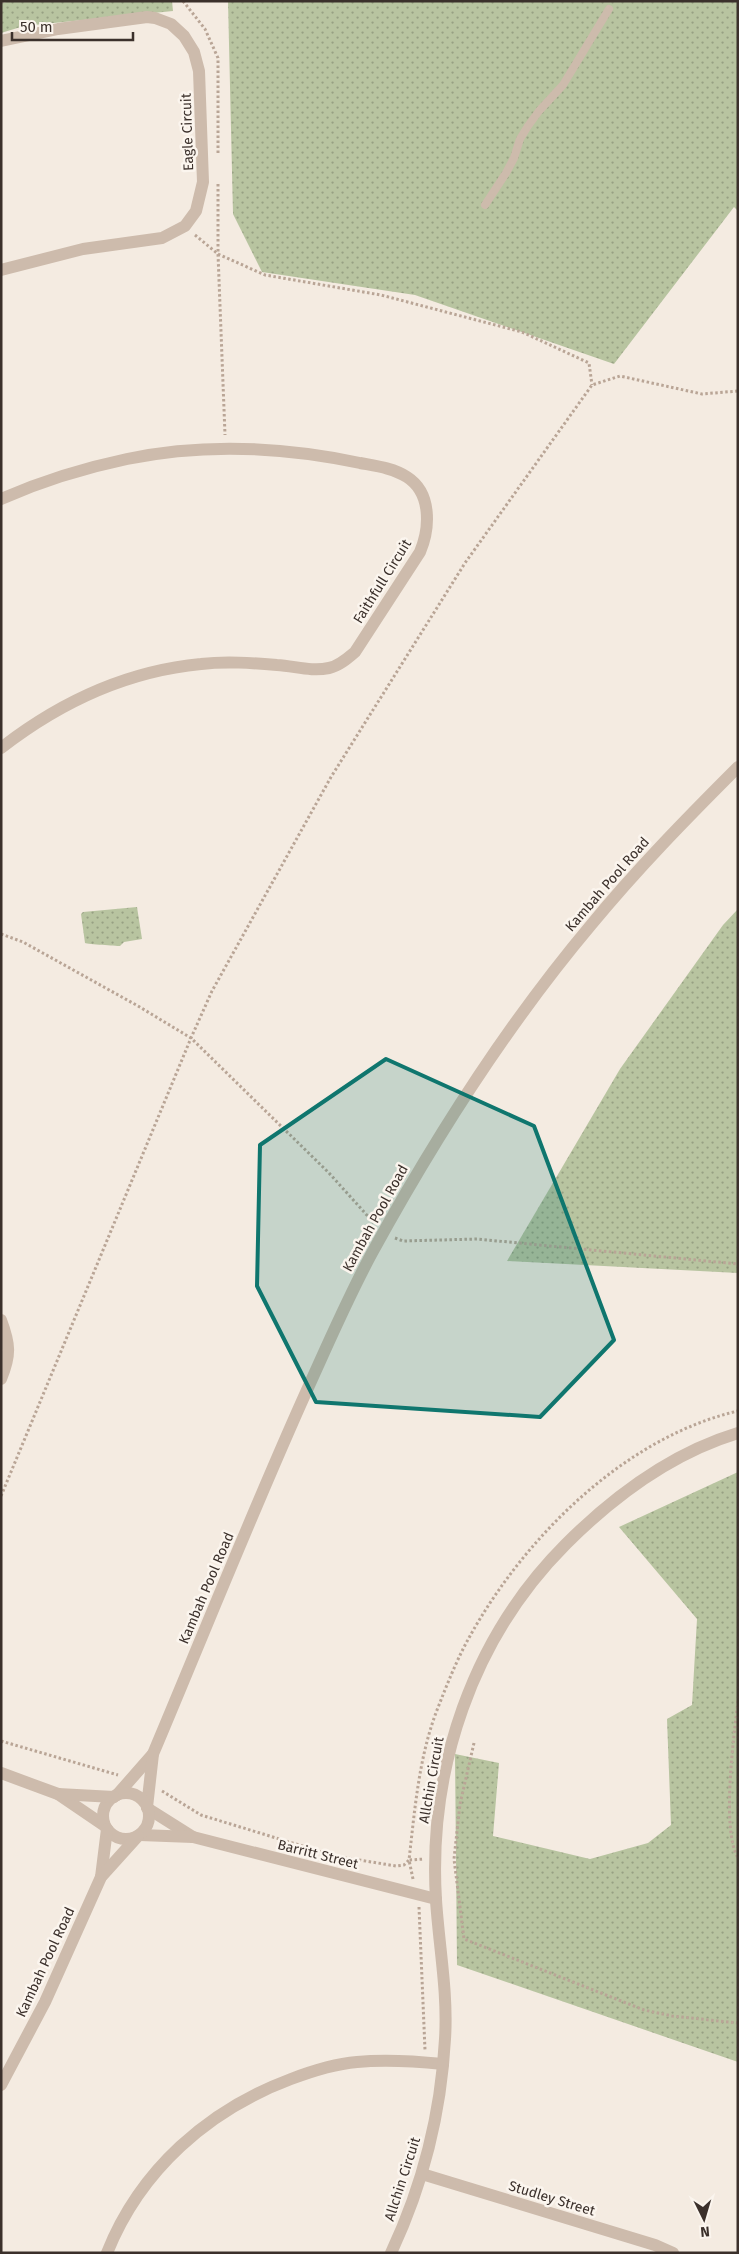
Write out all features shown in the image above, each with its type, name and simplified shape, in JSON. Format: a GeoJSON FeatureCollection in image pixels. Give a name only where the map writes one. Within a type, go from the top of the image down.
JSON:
{"type":"FeatureCollection","features":[{"type":"Feature","properties":{"kind":"street","name":"Eagle Circuit"},"geometry":{"type":"LineString","coordinates":[[1,41],[58,29],[147,17],[171,24],[184,36],[194,52],[199,71],[204,182],[196,211],[185,226]]}},
{"type":"Feature","properties":{"kind":"street"},"geometry":{"type":"LineString","coordinates":[[1,270],[83,249],[162,238],[185,226]]}},
{"type":"Feature","properties":{"kind":"street","name":"Faithfull Circuit"},"geometry":{"type":"LineString","coordinates":[[1,499],[64,475],[128,459],[192,450],[258,449],[323,455],[394,470],[413,482],[422,496],[427,512],[426,537],[420,552],[355,652],[331,667],[313,670],[278,665],[226,663],[200,664],[149,673],[124,680],[75,700],[28,727],[1,748]]}},
{"type":"Feature","properties":{"kind":"street","name":"Kambah Pool Road"},"geometry":{"type":"LineString","coordinates":[[147,1807],[153,1754],[278,1455],[350,1295],[383,1233],[428,1154],[485,1066],[557,967],[666,840],[738,767]]}},
{"type":"Feature","properties":{"kind":"street"},"geometry":{"type":"LineString","coordinates":[[1,1320],[9,1339],[9,1355],[1,1379]]}},
{"type":"Feature","properties":{"kind":"street","name":"Allchin Circuit"},"geometry":{"type":"LineString","coordinates":[[390,2253],[402,2229],[422,2174],[435,2120],[443,2064],[445,1984],[436,1899],[436,1859],[441,1795],[453,1735],[469,1688],[495,1637],[514,1606],[550,1560],[595,1515],[672,1462],[724,1437],[738,1433]]}},
{"type":"Feature","properties":{"kind":"street","name":"Kambah Pool Road"},"geometry":{"type":"LineString","coordinates":[[116,1796],[153,1754]]}},
{"type":"Feature","properties":{"kind":"street"},"geometry":{"type":"LineString","coordinates":[[1,1773],[58,1794],[106,1828],[115,1837],[121,1839],[139,1835],[148,1824],[147,1807],[143,1801],[134,1795],[58,1794]]}},
{"type":"Feature","properties":{"kind":"street"},"geometry":{"type":"LineString","coordinates":[[106,1828],[103,1819],[104,1808],[116,1796]]}},
{"type":"Feature","properties":{"kind":"street","name":"Barritt Street"},"geometry":{"type":"LineString","coordinates":[[147,1807],[193,1837]]}},
{"type":"Feature","properties":{"kind":"street","name":"Kambah Pool Road"},"geometry":{"type":"LineString","coordinates":[[101,1877],[106,1828]]}},
{"type":"Feature","properties":{"kind":"street","name":"Kambah Pool Road"},"geometry":{"type":"LineString","coordinates":[[1,2085],[45,2002],[101,1877],[139,1835]]}},
{"type":"Feature","properties":{"kind":"street","name":"Barritt Street"},"geometry":{"type":"LineString","coordinates":[[139,1835],[193,1837],[436,1899]]}},
{"type":"Feature","properties":{"kind":"street"},"geometry":{"type":"LineString","coordinates":[[107,2253],[117,2230],[142,2188],[173,2152],[227,2109],[267,2088],[312,2071],[355,2062],[405,2060],[443,2064]]}},
{"type":"Feature","properties":{"kind":"street","name":"Studley Street"},"geometry":{"type":"LineString","coordinates":[[422,2174],[656,2245],[673,2253]]}},
{"type":"Feature","properties":{"kind":"lane"},"geometry":{"type":"LineString","coordinates":[[485,204],[514,158],[520,139],[528,126],[563,85],[609,9]]}},
{"type":"Feature","properties":{"kind":"path"},"geometry":{"type":"LineString","coordinates":[[183,1],[205,29],[218,58],[218,156]]}},
{"type":"Feature","properties":{"kind":"path"},"geometry":{"type":"LineString","coordinates":[[218,176],[218,254],[225,449]]}},
{"type":"Feature","properties":{"kind":"path"},"geometry":{"type":"LineString","coordinates":[[185,226],[218,254],[265,274],[381,295],[522,332],[589,363],[592,385]]}},
{"type":"Feature","properties":{"kind":"path"},"geometry":{"type":"LineString","coordinates":[[1,1496],[190,1038],[212,991],[331,777],[465,564],[592,385],[620,376],[702,394],[738,391]]}},
{"type":"Feature","properties":{"kind":"path"},"geometry":{"type":"LineString","coordinates":[[1,934],[23,942],[138,1006],[190,1038],[329,1173],[383,1233],[402,1241],[477,1239],[738,1264]]}},
{"type":"Feature","properties":{"kind":"path"},"geometry":{"type":"LineString","coordinates":[[425,2062],[419,1908],[409,1860],[418,1780],[438,1706],[470,1636],[512,1572],[562,1513],[620,1467],[671,1435],[738,1410]]}},
{"type":"Feature","properties":{"kind":"path"},"geometry":{"type":"LineString","coordinates":[[738,1701],[731,1761],[731,1840],[738,1858]]}},
{"type":"Feature","properties":{"kind":"path"},"geometry":{"type":"LineString","coordinates":[[1,1742],[114,1773]]}},
{"type":"Feature","properties":{"kind":"path"},"geometry":{"type":"LineString","coordinates":[[474,1743],[460,1804],[454,1860],[464,1940],[644,2010],[672,2016],[738,2023]]}},
{"type":"Feature","properties":{"kind":"path"},"geometry":{"type":"LineString","coordinates":[[166,1792],[201,1815],[335,1856],[400,1866],[409,1860],[454,1860]]}},
{"type":"Feature","properties":{"kind":"highlighted area"},"geometry":{"type":"Polygon","coordinates":[[[386,1059],[534,1126],[614,1340],[540,1417],[316,1402],[257,1286],[260,1145],[386,1059]]]}},
{"type":"Feature","properties":{"kind":"green space"},"geometry":{"type":"Polygon","coordinates":[[[13,1],[172,1],[173,11],[24,26],[1,33],[1,3],[13,1]]]}},
{"type":"Feature","properties":{"kind":"green space"},"geometry":{"type":"Polygon","coordinates":[[[228,1],[738,1],[738,211],[734,207],[614,364],[415,295],[262,272],[233,214],[228,1]]]}},
{"type":"Feature","properties":{"kind":"green space"},"geometry":{"type":"Polygon","coordinates":[[[137,907],[142,939],[124,942],[120,946],[85,943],[81,914],[83,912],[137,907]]]}},
{"type":"Feature","properties":{"kind":"green space"},"geometry":{"type":"Polygon","coordinates":[[[738,909],[738,1273],[507,1261],[620,1069],[723,925],[738,909]]]}},
{"type":"Feature","properties":{"kind":"green space"},"geometry":{"type":"Polygon","coordinates":[[[738,1472],[738,2062],[457,1965],[455,1754],[499,1763],[493,1836],[590,1859],[648,1843],[671,1825],[667,1719],[692,1705],[697,1619],[619,1527],[738,1472]]]}}]}
